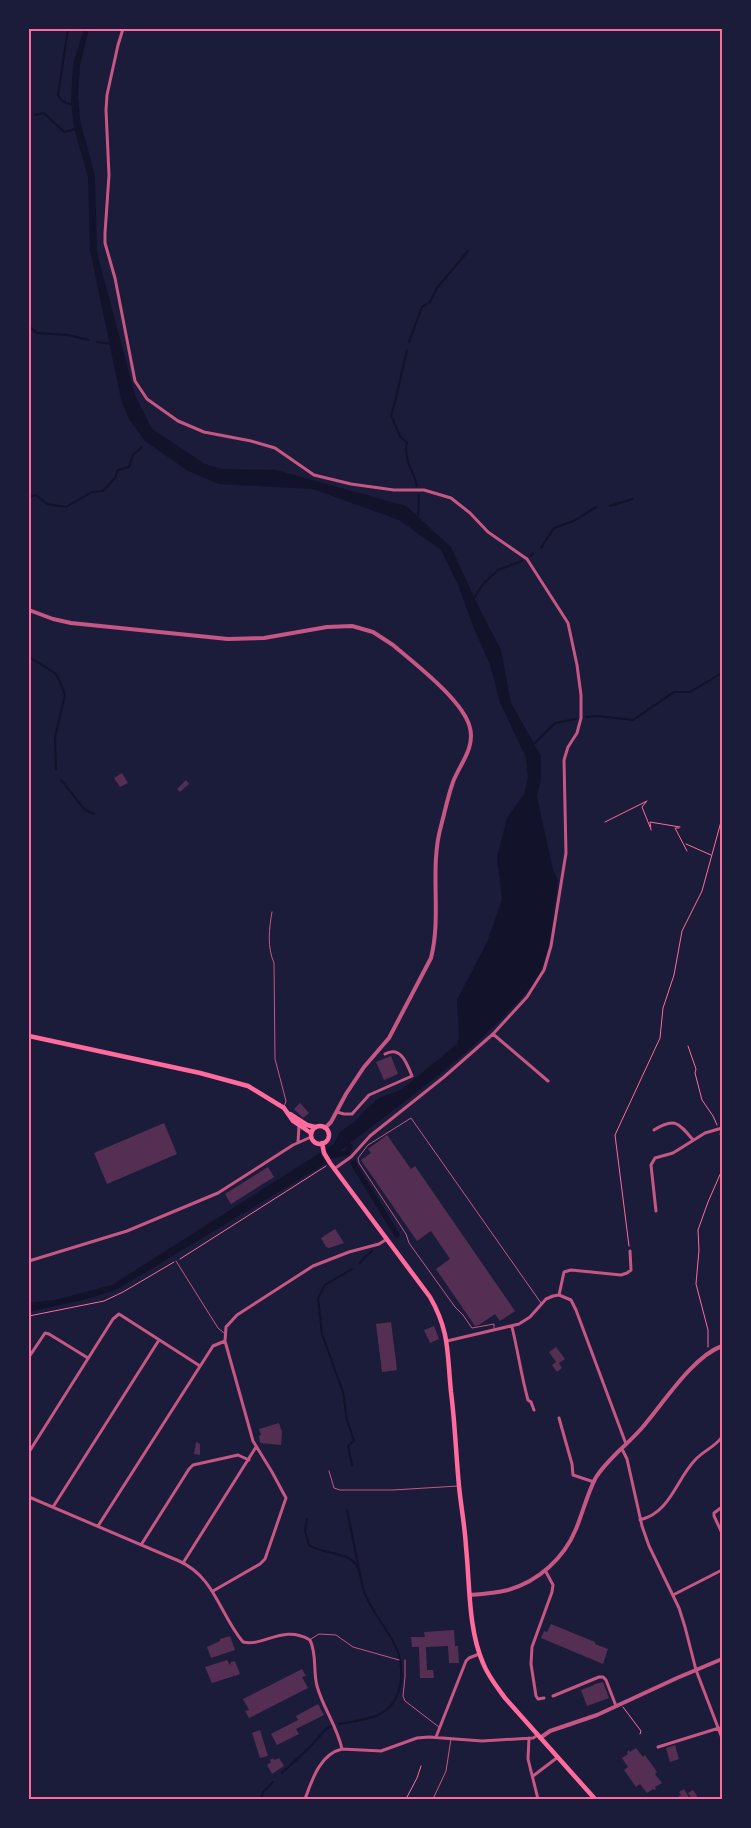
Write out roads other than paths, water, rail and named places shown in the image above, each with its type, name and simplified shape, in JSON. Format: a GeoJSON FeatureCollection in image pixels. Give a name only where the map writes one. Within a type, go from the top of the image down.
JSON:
{"type":"FeatureCollection","features":[{"type":"Feature","properties":{"kind":"main road"},"geometry":{"type":"LineString","coordinates":[[29,1036],[214,1076],[248,1086],[284,1108],[293,1121],[311,1135],[314,1142],[323,1146],[334,1169],[430,1297],[441,1317],[447,1341],[473,1625],[479,1654],[495,1686],[595,1799]]}},
{"type":"Feature","properties":{"kind":"main road"},"geometry":{"type":"LineString","coordinates":[[289,1114],[306,1125],[325,1128],[329,1135],[323,1146]]}},
{"type":"Feature","properties":{"kind":"main road"},"geometry":{"type":"LineString","coordinates":[[311,1135],[315,1127]]}},
{"type":"Feature","properties":{"kind":"street"},"geometry":{"type":"LineString","coordinates":[[124,29],[118,44],[107,95],[106,110],[110,174],[105,243],[115,278],[135,381],[148,399],[178,421],[204,432],[251,441],[275,448],[314,475],[360,486],[394,490],[424,490],[451,498],[470,513],[488,532],[526,559],[568,624],[577,665],[581,718],[577,733],[565,756],[563,773],[566,853],[551,946],[544,970],[527,997],[493,1034],[444,1077],[370,1136],[351,1158],[334,1169]]}},
{"type":"Feature","properties":{"kind":"street"},"geometry":{"type":"LineString","coordinates":[[29,610],[53,619],[71,623],[228,639],[264,638],[334,626],[362,628],[378,634],[393,644],[452,700],[467,719],[471,735],[470,744],[454,781],[436,847],[434,869],[435,932],[431,958],[389,1038],[364,1067],[346,1094],[331,1122],[325,1128]]}},
{"type":"Feature","properties":{"kind":"street"},"geometry":{"type":"LineString","coordinates":[[493,1034],[548,1081]]}},
{"type":"Feature","properties":{"kind":"street"},"geometry":{"type":"LineString","coordinates":[[337,1112],[352,1114],[369,1096],[412,1076],[406,1061],[396,1051],[392,1050],[385,1054]]}},
{"type":"Feature","properties":{"kind":"street"},"geometry":{"type":"LineString","coordinates":[[654,1130],[665,1123],[677,1124],[682,1126],[692,1140]]}},
{"type":"Feature","properties":{"kind":"street"},"geometry":{"type":"LineString","coordinates":[[298,1143],[299,1126]]}},
{"type":"Feature","properties":{"kind":"street"},"geometry":{"type":"LineString","coordinates":[[656,1210],[651,1165],[654,1158],[682,1149],[692,1140],[720,1128]]}},
{"type":"Feature","properties":{"kind":"street"},"geometry":{"type":"LineString","coordinates":[[29,1261],[127,1231],[218,1193],[311,1135]]}},
{"type":"Feature","properties":{"kind":"street"},"geometry":{"type":"LineString","coordinates":[[213,1591],[260,1564],[265,1558],[285,1502],[284,1494],[253,1441],[225,1341],[226,1327],[237,1315],[313,1266],[349,1252],[379,1244],[386,1239]]}},
{"type":"Feature","properties":{"kind":"street"},"geometry":{"type":"LineString","coordinates":[[559,1295],[564,1272],[571,1270],[627,1274],[631,1270],[630,1251]]}},
{"type":"Feature","properties":{"kind":"street"},"geometry":{"type":"LineString","coordinates":[[447,1341],[512,1327],[526,1320],[541,1304],[553,1296],[559,1295],[571,1300],[626,1444]]}},
{"type":"Feature","properties":{"kind":"street"},"geometry":{"type":"LineString","coordinates":[[29,1452],[118,1314],[200,1366]]}},
{"type":"Feature","properties":{"kind":"street"},"geometry":{"type":"LineString","coordinates":[[512,1327],[520,1361],[520,1372],[528,1400],[531,1402],[534,1410]]}},
{"type":"Feature","properties":{"kind":"street"},"geometry":{"type":"LineString","coordinates":[[29,1357],[45,1333],[88,1358]]}},
{"type":"Feature","properties":{"kind":"street"},"geometry":{"type":"LineString","coordinates":[[53,1507],[160,1340]]}},
{"type":"Feature","properties":{"kind":"street"},"geometry":{"type":"LineString","coordinates":[[98,1526],[213,1346],[225,1341]]}},
{"type":"Feature","properties":{"kind":"street"},"geometry":{"type":"LineString","coordinates":[[470,1595],[507,1590],[523,1584],[545,1570],[564,1552],[594,1482],[607,1464],[693,1367],[708,1353],[722,1346]]}},
{"type":"Feature","properties":{"kind":"street"},"geometry":{"type":"LineString","coordinates":[[559,1418],[572,1464],[573,1475],[594,1482]]}},
{"type":"Feature","properties":{"kind":"street"},"geometry":{"type":"LineString","coordinates":[[640,1520],[655,1514],[663,1507],[680,1478],[695,1459],[717,1444],[722,1437]]}},
{"type":"Feature","properties":{"kind":"street"},"geometry":{"type":"LineString","coordinates":[[183,1563],[256,1447]]}},
{"type":"Feature","properties":{"kind":"street"},"geometry":{"type":"LineString","coordinates":[[622,1449],[627,1459],[640,1520],[649,1546],[686,1627],[696,1670],[720,1728],[722,1738]]}},
{"type":"Feature","properties":{"kind":"street"},"geometry":{"type":"LineString","coordinates":[[141,1545],[189,1469],[194,1465],[238,1455],[249,1460]]}},
{"type":"Feature","properties":{"kind":"street"},"geometry":{"type":"LineString","coordinates":[[29,1497],[194,1569],[213,1591],[243,1642],[249,1644],[275,1635],[285,1634],[306,1637],[310,1640],[314,1652],[315,1679],[318,1690],[336,1728],[342,1749]]}},
{"type":"Feature","properties":{"kind":"street"},"geometry":{"type":"LineString","coordinates":[[722,1507],[714,1513],[722,1533]]}},
{"type":"Feature","properties":{"kind":"street"},"geometry":{"type":"LineString","coordinates":[[544,1698],[538,1699],[536,1696],[530,1656],[552,1592],[553,1585],[545,1570]]}},
{"type":"Feature","properties":{"kind":"street"},"geometry":{"type":"LineString","coordinates":[[673,1596],[722,1570]]}},
{"type":"Feature","properties":{"kind":"street"},"geometry":{"type":"LineString","coordinates":[[436,1737],[466,1661],[479,1654]]}},
{"type":"Feature","properties":{"kind":"street"},"geometry":{"type":"LineString","coordinates":[[305,1799],[325,1758],[330,1753],[342,1749],[381,1750],[417,1738],[436,1737],[482,1740],[539,1736],[622,1704],[722,1659]]}},
{"type":"Feature","properties":{"kind":"street"},"geometry":{"type":"LineString","coordinates":[[553,1696],[599,1677],[606,1680],[616,1706]]}},
{"type":"Feature","properties":{"kind":"street"},"geometry":{"type":"LineString","coordinates":[[658,1747],[720,1728]]}},
{"type":"Feature","properties":{"kind":"street"},"geometry":{"type":"LineString","coordinates":[[529,1738],[528,1754],[538,1799]]}},
{"type":"Feature","properties":{"kind":"street"},"geometry":{"type":"LineString","coordinates":[[534,1776],[558,1757]]}},
{"type":"Feature","properties":{"kind":"lane"},"geometry":{"type":"LineString","coordinates":[[272,912],[269,931],[271,957],[274,963],[275,1059],[285,1099],[284,1108]]}},
{"type":"Feature","properties":{"kind":"lane"},"geometry":{"type":"LineString","coordinates":[[495,1330],[494,1324],[472,1328],[463,1315],[454,1307],[409,1243],[406,1234],[359,1163],[358,1158],[368,1145],[411,1118],[541,1304]]}},
{"type":"Feature","properties":{"kind":"lane"},"geometry":{"type":"LineString","coordinates":[[176,1262],[218,1328],[225,1333]]}},
{"type":"Feature","properties":{"kind":"lane"},"geometry":{"type":"LineString","coordinates":[[329,1471],[334,1488],[340,1490],[393,1490],[459,1485]]}},
{"type":"Feature","properties":{"kind":"lane"},"geometry":{"type":"LineString","coordinates":[[310,1640],[319,1634],[336,1635],[353,1647],[399,1660]]}},
{"type":"Feature","properties":{"kind":"lane"},"geometry":{"type":"LineString","coordinates":[[405,1660],[402,1696],[405,1701],[440,1728]]}},
{"type":"Feature","properties":{"kind":"lane"},"geometry":{"type":"LineString","coordinates":[[434,1799],[446,1771],[451,1739]]}},
{"type":"Feature","properties":{"kind":"waterway"},"geometry":{"type":"LineString","coordinates":[[68,29],[58,95],[62,101],[72,105]]}},
{"type":"Feature","properties":{"kind":"waterway"},"geometry":{"type":"LineString","coordinates":[[35,115],[44,113],[64,132],[75,129]]}},
{"type":"Feature","properties":{"kind":"waterway"},"geometry":{"type":"LineString","coordinates":[[409,342],[422,307],[430,302],[437,288],[468,251]]}},
{"type":"Feature","properties":{"kind":"waterway"},"geometry":{"type":"LineString","coordinates":[[29,326],[37,333],[68,335],[89,340]]}},
{"type":"Feature","properties":{"kind":"waterway"},"geometry":{"type":"LineString","coordinates":[[97,342],[112,344]]}},
{"type":"Feature","properties":{"kind":"waterway"},"geometry":{"type":"LineString","coordinates":[[407,350],[391,415],[400,436],[407,443],[407,459],[417,486]]}},
{"type":"Feature","properties":{"kind":"waterway"},"geometry":{"type":"LineString","coordinates":[[29,497],[36,495],[47,504],[66,507],[92,492],[103,491],[115,478],[118,470],[129,467],[133,455],[142,447]]}},
{"type":"Feature","properties":{"kind":"waterway"},"geometry":{"type":"LineString","coordinates":[[418,519],[419,495]]}},
{"type":"Feature","properties":{"kind":"waterway"},"geometry":{"type":"LineString","coordinates":[[610,506],[633,499]]}},
{"type":"Feature","properties":{"kind":"waterway"},"geometry":{"type":"LineString","coordinates":[[541,548],[554,528],[574,521],[596,507]]}},
{"type":"Feature","properties":{"kind":"waterway"},"geometry":{"type":"LineString","coordinates":[[530,556],[533,553]]}},
{"type":"Feature","properties":{"kind":"waterway"},"geometry":{"type":"LineString","coordinates":[[474,598],[483,584],[498,570],[522,561]]}},
{"type":"Feature","properties":{"kind":"waterway"},"geometry":{"type":"LineString","coordinates":[[29,657],[55,673],[65,695],[55,737],[56,769]]}},
{"type":"Feature","properties":{"kind":"waterway"},"geometry":{"type":"LineString","coordinates":[[586,717],[598,716],[633,720],[674,692],[690,692],[722,673]]}},
{"type":"Feature","properties":{"kind":"waterway"},"geometry":{"type":"LineString","coordinates":[[533,745],[555,723],[576,719]]}},
{"type":"Feature","properties":{"kind":"waterway"},"geometry":{"type":"LineString","coordinates":[[61,780],[85,810],[94,814]]}},
{"type":"Feature","properties":{"kind":"waterway"},"geometry":{"type":"LineString","coordinates":[[327,1156],[347,1153],[350,1147],[346,1140]]}},
{"type":"Feature","properties":{"kind":"waterway"},"geometry":{"type":"LineString","coordinates":[[353,1163],[397,1235]]}},
{"type":"Feature","properties":{"kind":"waterway"},"geometry":{"type":"LineString","coordinates":[[360,1263],[372,1251]]}},
{"type":"Feature","properties":{"kind":"waterway"},"geometry":{"type":"LineString","coordinates":[[352,1269],[325,1285],[318,1298],[322,1334],[343,1392],[347,1420],[354,1441],[348,1446],[352,1465]]}},
{"type":"Feature","properties":{"kind":"waterway"},"geometry":{"type":"LineString","coordinates":[[339,1724],[371,1718],[388,1709],[394,1702],[401,1680],[400,1661],[396,1647],[369,1603],[363,1589],[347,1510]]}},
{"type":"Feature","properties":{"kind":"waterway"},"geometry":{"type":"LineString","coordinates":[[307,1519],[305,1531],[309,1545],[345,1556],[356,1564],[359,1571]]}},
{"type":"Feature","properties":{"kind":"waterway"},"geometry":{"type":"LineString","coordinates":[[282,1773],[326,1729],[332,1726]]}},
{"type":"Feature","properties":{"kind":"waterway"},"geometry":{"type":"LineString","coordinates":[[261,1799],[263,1792],[273,1782]]}}]}
